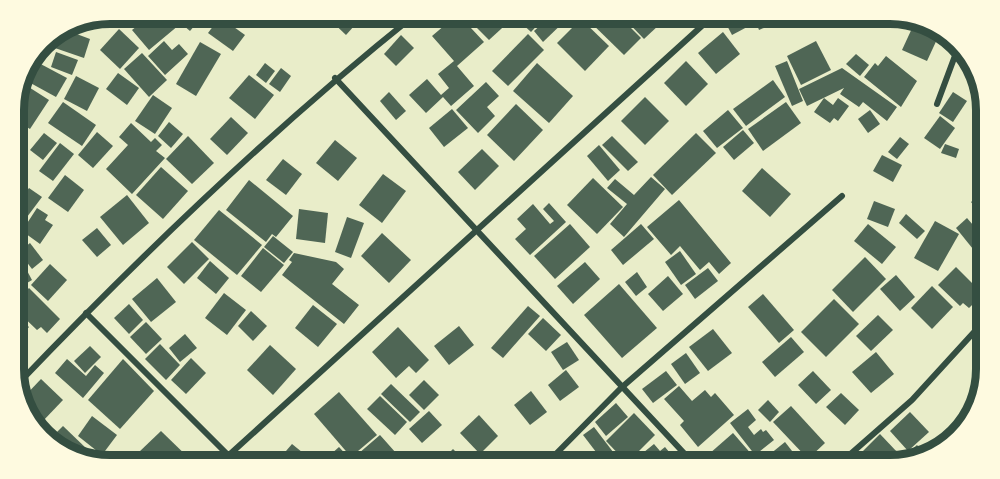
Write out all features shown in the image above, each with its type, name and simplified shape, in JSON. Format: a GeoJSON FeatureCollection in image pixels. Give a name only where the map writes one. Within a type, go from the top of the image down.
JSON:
{"type":"FeatureCollection","features":[{"type":"Feature","properties":{"kind":"street"},"geometry":{"type":"LineString","coordinates":[[25,377],[86,313],[335,78],[403,24]]}},
{"type":"Feature","properties":{"kind":"street"},"geometry":{"type":"LineString","coordinates":[[86,313],[228,455],[704,24]]}},
{"type":"Feature","properties":{"kind":"street"},"geometry":{"type":"LineString","coordinates":[[937,104],[955,55]]}},
{"type":"Feature","properties":{"kind":"street"},"geometry":{"type":"LineString","coordinates":[[335,78],[685,455]]}},
{"type":"Feature","properties":{"kind":"street"},"geometry":{"type":"LineString","coordinates":[[555,455],[621,388],[842,196]]}},
{"type":"Feature","properties":{"kind":"street"},"geometry":{"type":"LineString","coordinates":[[849,455],[912,400],[976,330]]}},
{"type":"Feature","properties":{"kind":"building"},"geometry":{"type":"Polygon","coordinates":[[[140,24],[179,25],[149,50],[132,30],[140,24]]]}},
{"type":"Feature","properties":{"kind":"building"},"geometry":{"type":"Polygon","coordinates":[[[182,24],[196,24],[190,31],[182,24]]]}},
{"type":"Feature","properties":{"kind":"building"},"geometry":{"type":"Polygon","coordinates":[[[215,24],[230,24],[245,35],[233,51],[208,33],[215,24]]]}},
{"type":"Feature","properties":{"kind":"building"},"geometry":{"type":"Polygon","coordinates":[[[334,24],[356,24],[346,35],[334,24]]]}},
{"type":"Feature","properties":{"kind":"building"},"geometry":{"type":"Polygon","coordinates":[[[446,24],[467,24],[484,42],[457,66],[474,86],[451,106],[443,97],[426,113],[409,95],[427,79],[441,95],[449,88],[438,74],[454,61],[432,36],[446,24]]]}},
{"type":"Feature","properties":{"kind":"building"},"geometry":{"type":"Polygon","coordinates":[[[473,24],[506,24],[489,40],[473,24]]]}},
{"type":"Feature","properties":{"kind":"building"},"geometry":{"type":"Polygon","coordinates":[[[522,24],[539,24],[531,32],[522,24]]]}},
{"type":"Feature","properties":{"kind":"building"},"geometry":{"type":"Polygon","coordinates":[[[542,24],[562,24],[543,42],[534,31],[542,24]]]}},
{"type":"Feature","properties":{"kind":"building"},"geometry":{"type":"Polygon","coordinates":[[[576,24],[586,24],[609,46],[585,71],[557,43],[576,24]]]}},
{"type":"Feature","properties":{"kind":"building"},"geometry":{"type":"Polygon","coordinates":[[[592,24],[627,24],[641,38],[624,55],[592,24]]]}},
{"type":"Feature","properties":{"kind":"building"},"geometry":{"type":"Polygon","coordinates":[[[630,24],[660,24],[644,39],[630,24]]]}},
{"type":"Feature","properties":{"kind":"building"},"geometry":{"type":"Polygon","coordinates":[[[726,24],[748,24],[749,26],[732,35],[726,24]]]}},
{"type":"Feature","properties":{"kind":"building"},"geometry":{"type":"Polygon","coordinates":[[[757,24],[773,24],[759,30],[757,24]]]}},
{"type":"Feature","properties":{"kind":"building"},"geometry":{"type":"Polygon","coordinates":[[[912,28],[937,39],[927,61],[902,50],[912,28]]]}},
{"type":"Feature","properties":{"kind":"building"},"geometry":{"type":"Polygon","coordinates":[[[119,29],[139,48],[120,69],[100,50],[119,29]]]}},
{"type":"Feature","properties":{"kind":"building"},"geometry":{"type":"Polygon","coordinates":[[[723,32],[740,54],[716,74],[698,53],[723,32]]]}},
{"type":"Feature","properties":{"kind":"building"},"geometry":{"type":"Polygon","coordinates":[[[74,33],[90,39],[84,58],[52,47],[74,33]]]}},
{"type":"Feature","properties":{"kind":"building"},"geometry":{"type":"Polygon","coordinates":[[[528,34],[544,50],[508,86],[492,71],[528,34]]]}},
{"type":"Feature","properties":{"kind":"building"},"geometry":{"type":"Polygon","coordinates":[[[401,35],[414,48],[396,66],[384,54],[401,35]]]}},
{"type":"Feature","properties":{"kind":"building"},"geometry":{"type":"Polygon","coordinates":[[[164,41],[172,50],[179,44],[188,54],[165,75],[148,56],[164,41]]]}},
{"type":"Feature","properties":{"kind":"building"},"geometry":{"type":"Polygon","coordinates":[[[816,41],[831,70],[801,85],[787,56],[816,41]]]}},
{"type":"Feature","properties":{"kind":"building"},"geometry":{"type":"Polygon","coordinates":[[[200,42],[221,54],[196,96],[176,84],[200,42]]]}},
{"type":"Feature","properties":{"kind":"building"},"geometry":{"type":"Polygon","coordinates":[[[56,52],[78,60],[72,75],[51,67],[56,52]]]}},
{"type":"Feature","properties":{"kind":"building"},"geometry":{"type":"Polygon","coordinates":[[[142,53],[167,80],[149,97],[124,69],[142,53]]]}},
{"type":"Feature","properties":{"kind":"building"},"geometry":{"type":"Polygon","coordinates":[[[856,54],[869,65],[860,76],[846,64],[856,54]]]}},
{"type":"Feature","properties":{"kind":"building"},"geometry":{"type":"Polygon","coordinates":[[[886,56],[917,81],[901,107],[864,77],[875,63],[878,66],[886,56]]]}},
{"type":"Feature","properties":{"kind":"building"},"geometry":{"type":"Polygon","coordinates":[[[686,61],[708,84],[686,106],[664,83],[686,61]]]}},
{"type":"Feature","properties":{"kind":"building"},"geometry":{"type":"Polygon","coordinates":[[[787,61],[803,101],[792,106],[775,66],[787,61]]]}},
{"type":"Feature","properties":{"kind":"building"},"geometry":{"type":"Polygon","coordinates":[[[39,63],[67,78],[56,97],[29,82],[39,63]]]}},
{"type":"Feature","properties":{"kind":"building"},"geometry":{"type":"Polygon","coordinates":[[[265,63],[275,71],[266,83],[256,75],[265,63]]]}},
{"type":"Feature","properties":{"kind":"building"},"geometry":{"type":"Polygon","coordinates":[[[537,63],[573,96],[549,123],[513,91],[537,63]]]}},
{"type":"Feature","properties":{"kind":"building"},"geometry":{"type":"Polygon","coordinates":[[[281,68],[291,76],[280,92],[269,84],[281,68]]]}},
{"type":"Feature","properties":{"kind":"building"},"geometry":{"type":"Polygon","coordinates":[[[842,68],[897,107],[887,121],[863,102],[859,107],[840,94],[844,88],[807,106],[799,89],[842,68]]]}},
{"type":"Feature","properties":{"kind":"building"},"geometry":{"type":"Polygon","coordinates":[[[118,73],[139,88],[127,105],[106,89],[118,73]]]}},
{"type":"Feature","properties":{"kind":"building"},"geometry":{"type":"Polygon","coordinates":[[[249,75],[274,95],[255,119],[229,98],[249,75]]]}},
{"type":"Feature","properties":{"kind":"building"},"geometry":{"type":"Polygon","coordinates":[[[76,76],[99,88],[87,111],[64,99],[76,76]]]}},
{"type":"Feature","properties":{"kind":"building"},"geometry":{"type":"Polygon","coordinates":[[[773,80],[785,97],[746,126],[733,109],[773,80]]]}},
{"type":"Feature","properties":{"kind":"building"},"geometry":{"type":"Polygon","coordinates":[[[486,82],[499,96],[487,107],[495,116],[478,133],[456,110],[486,82]]]}},
{"type":"Feature","properties":{"kind":"building"},"geometry":{"type":"Polygon","coordinates":[[[28,86],[49,100],[30,129],[24,125],[24,105],[28,86]]]}},
{"type":"Feature","properties":{"kind":"building"},"geometry":{"type":"Polygon","coordinates":[[[389,92],[406,111],[396,120],[380,101],[389,92]]]}},
{"type":"Feature","properties":{"kind":"building"},"geometry":{"type":"Polygon","coordinates":[[[953,92],[967,101],[953,122],[939,113],[953,92]]]}},
{"type":"Feature","properties":{"kind":"building"},"geometry":{"type":"Polygon","coordinates":[[[153,95],[172,108],[155,134],[135,121],[153,95]]]}},
{"type":"Feature","properties":{"kind":"building"},"geometry":{"type":"Polygon","coordinates":[[[645,97],[669,121],[645,145],[621,121],[645,97]]]}},
{"type":"Feature","properties":{"kind":"building"},"geometry":{"type":"Polygon","coordinates":[[[824,98],[833,105],[838,98],[849,106],[838,121],[834,118],[830,123],[814,112],[824,98]]]}},
{"type":"Feature","properties":{"kind":"building"},"geometry":{"type":"Polygon","coordinates":[[[63,102],[96,125],[82,146],[48,123],[63,102]]]}},
{"type":"Feature","properties":{"kind":"building"},"geometry":{"type":"Polygon","coordinates":[[[786,102],[801,123],[763,151],[748,129],[786,102]]]}},
{"type":"Feature","properties":{"kind":"building"},"geometry":{"type":"Polygon","coordinates":[[[516,104],[543,130],[514,161],[487,135],[516,104]]]}},
{"type":"Feature","properties":{"kind":"building"},"geometry":{"type":"Polygon","coordinates":[[[452,109],[468,128],[444,147],[429,128],[452,109]]]}},
{"type":"Feature","properties":{"kind":"building"},"geometry":{"type":"Polygon","coordinates":[[[728,110],[743,128],[717,148],[703,131],[728,110]]]}},
{"type":"Feature","properties":{"kind":"building"},"geometry":{"type":"Polygon","coordinates":[[[870,110],[880,124],[868,133],[858,119],[870,110]]]}},
{"type":"Feature","properties":{"kind":"building"},"geometry":{"type":"Polygon","coordinates":[[[940,116],[955,128],[940,149],[924,138],[940,116]]]}},
{"type":"Feature","properties":{"kind":"building"},"geometry":{"type":"Polygon","coordinates":[[[231,117],[248,133],[227,155],[210,139],[231,117]]]}},
{"type":"Feature","properties":{"kind":"building"},"geometry":{"type":"Polygon","coordinates":[[[169,122],[183,134],[171,148],[158,136],[169,122]]]}},
{"type":"Feature","properties":{"kind":"building"},"geometry":{"type":"Polygon","coordinates":[[[131,123],[151,142],[155,138],[162,145],[156,151],[165,158],[132,194],[106,169],[128,145],[119,137],[131,123]]]}},
{"type":"Feature","properties":{"kind":"building"},"geometry":{"type":"Polygon","coordinates":[[[743,130],[754,143],[734,160],[723,147],[743,130]]]}},
{"type":"Feature","properties":{"kind":"building"},"geometry":{"type":"Polygon","coordinates":[[[97,132],[113,146],[93,168],[78,155],[97,132]]]}},
{"type":"Feature","properties":{"kind":"building"},"geometry":{"type":"Polygon","coordinates":[[[44,133],[57,143],[43,160],[30,150],[44,133]]]}},
{"type":"Feature","properties":{"kind":"building"},"geometry":{"type":"Polygon","coordinates":[[[696,133],[716,153],[672,195],[653,175],[696,133]]]}},
{"type":"Feature","properties":{"kind":"building"},"geometry":{"type":"Polygon","coordinates":[[[188,136],[214,163],[192,184],[166,159],[188,136]]]}},
{"type":"Feature","properties":{"kind":"building"},"geometry":{"type":"Polygon","coordinates":[[[612,136],[638,162],[628,171],[602,145],[612,136]]]}},
{"type":"Feature","properties":{"kind":"building"},"geometry":{"type":"Polygon","coordinates":[[[900,137],[909,144],[897,159],[888,152],[900,137]]]}},
{"type":"Feature","properties":{"kind":"building"},"geometry":{"type":"Polygon","coordinates":[[[335,140],[357,158],[338,181],[316,163],[335,140]]]}},
{"type":"Feature","properties":{"kind":"building"},"geometry":{"type":"Polygon","coordinates":[[[60,143],[74,154],[53,181],[39,171],[60,143]]]}},
{"type":"Feature","properties":{"kind":"building"},"geometry":{"type":"Polygon","coordinates":[[[945,144],[959,149],[956,158],[941,153],[945,144]]]}},
{"type":"Feature","properties":{"kind":"building"},"geometry":{"type":"Polygon","coordinates":[[[599,145],[620,170],[608,181],[587,156],[599,145]]]}},
{"type":"Feature","properties":{"kind":"building"},"geometry":{"type":"Polygon","coordinates":[[[482,149],[499,166],[475,190],[458,172],[482,149]]]}},
{"type":"Feature","properties":{"kind":"building"},"geometry":{"type":"Polygon","coordinates":[[[882,155],[902,165],[893,182],[873,171],[882,155]]]}},
{"type":"Feature","properties":{"kind":"building"},"geometry":{"type":"Polygon","coordinates":[[[283,159],[302,174],[286,195],[266,180],[283,159]]]}},
{"type":"Feature","properties":{"kind":"building"},"geometry":{"type":"Polygon","coordinates":[[[161,167],[188,191],[163,219],[136,195],[161,167]]]}},
{"type":"Feature","properties":{"kind":"building"},"geometry":{"type":"Polygon","coordinates":[[[762,168],[791,194],[770,217],[742,191],[762,168]]]}},
{"type":"Feature","properties":{"kind":"building"},"geometry":{"type":"Polygon","coordinates":[[[383,174],[406,191],[382,223],[359,205],[383,174]]]}},
{"type":"Feature","properties":{"kind":"building"},"geometry":{"type":"Polygon","coordinates":[[[65,175],[84,190],[68,212],[48,198],[65,175]]]}},
{"type":"Feature","properties":{"kind":"building"},"geometry":{"type":"Polygon","coordinates":[[[651,177],[665,189],[624,237],[610,224],[627,204],[607,188],[615,179],[634,195],[651,177]]]}},
{"type":"Feature","properties":{"kind":"building"},"geometry":{"type":"Polygon","coordinates":[[[593,178],[623,207],[597,234],[567,205],[593,178]]]}},
{"type":"Feature","properties":{"kind":"building"},"geometry":{"type":"Polygon","coordinates":[[[249,180],[293,216],[276,237],[272,234],[266,242],[226,210],[249,180]]]}},
{"type":"Feature","properties":{"kind":"building"},"geometry":{"type":"Polygon","coordinates":[[[29,188],[42,197],[24,221],[24,195],[29,188]]]}},
{"type":"Feature","properties":{"kind":"building"},"geometry":{"type":"Polygon","coordinates":[[[127,195],[149,223],[123,245],[100,217],[127,195]]]}},
{"type":"Feature","properties":{"kind":"building"},"geometry":{"type":"Polygon","coordinates":[[[976,198],[976,208],[971,202],[976,198]]]}},
{"type":"Feature","properties":{"kind":"building"},"geometry":{"type":"Polygon","coordinates":[[[679,200],[731,263],[719,274],[709,262],[700,270],[680,246],[671,255],[647,227],[679,200]]]}},
{"type":"Feature","properties":{"kind":"building"},"geometry":{"type":"Polygon","coordinates":[[[874,201],[895,209],[888,227],[867,219],[874,201]]]}},
{"type":"Feature","properties":{"kind":"building"},"geometry":{"type":"Polygon","coordinates":[[[549,203],[566,222],[530,255],[515,239],[526,229],[517,219],[533,204],[550,224],[554,221],[543,209],[549,203]]]}},
{"type":"Feature","properties":{"kind":"building"},"geometry":{"type":"Polygon","coordinates":[[[37,208],[48,215],[45,220],[53,225],[40,244],[24,232],[24,228],[37,208]]]}},
{"type":"Feature","properties":{"kind":"building"},"geometry":{"type":"Polygon","coordinates":[[[299,209],[328,213],[325,243],[296,239],[299,209]]]}},
{"type":"Feature","properties":{"kind":"building"},"geometry":{"type":"Polygon","coordinates":[[[219,210],[262,245],[237,275],[194,240],[219,210]]]}},
{"type":"Feature","properties":{"kind":"building"},"geometry":{"type":"Polygon","coordinates":[[[906,214],[925,231],[917,239],[899,223],[906,214]]]}},
{"type":"Feature","properties":{"kind":"building"},"geometry":{"type":"Polygon","coordinates":[[[347,217],[364,223],[351,258],[335,252],[347,217]]]}},
{"type":"Feature","properties":{"kind":"building"},"geometry":{"type":"Polygon","coordinates":[[[967,218],[976,228],[976,246],[973,249],[956,228],[967,218]]]}},
{"type":"Feature","properties":{"kind":"building"},"geometry":{"type":"Polygon","coordinates":[[[935,221],[959,234],[938,271],[914,258],[935,221]]]}},
{"type":"Feature","properties":{"kind":"building"},"geometry":{"type":"Polygon","coordinates":[[[570,224],[590,247],[555,279],[534,256],[570,224]]]}},
{"type":"Feature","properties":{"kind":"building"},"geometry":{"type":"Polygon","coordinates":[[[641,224],[654,239],[623,265],[611,250],[641,224]]]}},
{"type":"Feature","properties":{"kind":"building"},"geometry":{"type":"Polygon","coordinates":[[[868,224],[896,247],[882,264],[854,241],[868,224]]]}},
{"type":"Feature","properties":{"kind":"building"},"geometry":{"type":"Polygon","coordinates":[[[97,228],[111,245],[97,257],[82,240],[97,228]]]}},
{"type":"Feature","properties":{"kind":"building"},"geometry":{"type":"Polygon","coordinates":[[[382,233],[411,260],[389,283],[361,256],[382,233]]]}},
{"type":"Feature","properties":{"kind":"building"},"geometry":{"type":"Polygon","coordinates":[[[273,236],[293,252],[284,263],[264,247],[273,236]]]}},
{"type":"Feature","properties":{"kind":"building"},"geometry":{"type":"Polygon","coordinates":[[[192,242],[209,259],[184,284],[167,267],[192,242]]]}},
{"type":"Feature","properties":{"kind":"building"},"geometry":{"type":"Polygon","coordinates":[[[30,243],[43,260],[32,269],[24,259],[24,248],[30,243]]]}},
{"type":"Feature","properties":{"kind":"building"},"geometry":{"type":"Polygon","coordinates":[[[263,248],[284,265],[261,292],[241,276],[263,248]]]}},
{"type":"Feature","properties":{"kind":"building"},"geometry":{"type":"Polygon","coordinates":[[[680,251],[696,274],[681,285],[665,262],[680,251]]]}},
{"type":"Feature","properties":{"kind":"building"},"geometry":{"type":"Polygon","coordinates":[[[294,253],[336,262],[344,269],[332,284],[359,305],[344,324],[282,275],[292,262],[289,260],[294,253]]]}},
{"type":"Feature","properties":{"kind":"building"},"geometry":{"type":"Polygon","coordinates":[[[865,257],[886,279],[853,312],[832,290],[865,257]]]}},
{"type":"Feature","properties":{"kind":"building"},"geometry":{"type":"Polygon","coordinates":[[[210,261],[229,278],[216,294],[197,278],[210,261]]]}},
{"type":"Feature","properties":{"kind":"building"},"geometry":{"type":"Polygon","coordinates":[[[585,262],[600,279],[573,304],[557,286],[585,262]]]}},
{"type":"Feature","properties":{"kind":"building"},"geometry":{"type":"Polygon","coordinates":[[[50,264],[67,280],[48,301],[31,285],[50,264]]]}},
{"type":"Feature","properties":{"kind":"building"},"geometry":{"type":"Polygon","coordinates":[[[24,265],[32,280],[24,285],[24,265]]]}},
{"type":"Feature","properties":{"kind":"building"},"geometry":{"type":"Polygon","coordinates":[[[956,267],[976,287],[972,293],[976,301],[969,308],[963,303],[960,306],[938,285],[956,267]]]}},
{"type":"Feature","properties":{"kind":"building"},"geometry":{"type":"Polygon","coordinates":[[[708,268],[718,281],[695,299],[685,285],[708,268]]]}},
{"type":"Feature","properties":{"kind":"building"},"geometry":{"type":"Polygon","coordinates":[[[637,272],[647,287],[636,296],[625,282],[637,272]]]}},
{"type":"Feature","properties":{"kind":"building"},"geometry":{"type":"Polygon","coordinates":[[[896,275],[915,297],[900,311],[880,289],[896,275]]]}},
{"type":"Feature","properties":{"kind":"building"},"geometry":{"type":"Polygon","coordinates":[[[668,276],[683,294],[663,311],[648,294],[668,276]]]}},
{"type":"Feature","properties":{"kind":"building"},"geometry":{"type":"Polygon","coordinates":[[[157,278],[176,302],[151,322],[132,299],[157,278]]]}},
{"type":"Feature","properties":{"kind":"building"},"geometry":{"type":"Polygon","coordinates":[[[619,284],[657,328],[622,358],[584,315],[619,284]]]}},
{"type":"Feature","properties":{"kind":"building"},"geometry":{"type":"Polygon","coordinates":[[[932,286],[953,307],[932,329],[911,308],[932,286]]]}},
{"type":"Feature","properties":{"kind":"building"},"geometry":{"type":"Polygon","coordinates":[[[29,288],[60,319],[47,333],[41,327],[37,330],[24,318],[24,293],[29,288]]]}},
{"type":"Feature","properties":{"kind":"building"},"geometry":{"type":"Polygon","coordinates":[[[224,293],[246,310],[227,335],[205,318],[224,293]]]}},
{"type":"Feature","properties":{"kind":"building"},"geometry":{"type":"Polygon","coordinates":[[[763,294],[794,330],[779,343],[748,307],[763,294]]]}},
{"type":"Feature","properties":{"kind":"building"},"geometry":{"type":"Polygon","coordinates":[[[834,299],[859,324],[826,357],[801,332],[834,299]]]}},
{"type":"Feature","properties":{"kind":"building"},"geometry":{"type":"Polygon","coordinates":[[[129,304],[143,320],[129,334],[114,318],[129,304]]]}},
{"type":"Feature","properties":{"kind":"building"},"geometry":{"type":"Polygon","coordinates":[[[313,305],[337,324],[318,347],[295,328],[313,305]]]}},
{"type":"Feature","properties":{"kind":"building"},"geometry":{"type":"Polygon","coordinates":[[[528,306],[540,316],[503,358],[491,348],[528,306]]]}},
{"type":"Feature","properties":{"kind":"building"},"geometry":{"type":"Polygon","coordinates":[[[251,311],[267,326],[253,341],[238,326],[251,311]]]}},
{"type":"Feature","properties":{"kind":"building"},"geometry":{"type":"Polygon","coordinates":[[[878,315],[893,330],[871,351],[856,336],[878,315]]]}},
{"type":"Feature","properties":{"kind":"building"},"geometry":{"type":"Polygon","coordinates":[[[543,318],[561,335],[546,351],[528,334],[543,318]]]}},
{"type":"Feature","properties":{"kind":"building"},"geometry":{"type":"Polygon","coordinates":[[[146,322],[162,339],[146,354],[130,337],[146,322]]]}},
{"type":"Feature","properties":{"kind":"building"},"geometry":{"type":"Polygon","coordinates":[[[24,323],[29,327],[24,333],[24,323]]]}},
{"type":"Feature","properties":{"kind":"building"},"geometry":{"type":"Polygon","coordinates":[[[459,326],[474,345],[449,365],[434,346],[459,326]]]}},
{"type":"Feature","properties":{"kind":"building"},"geometry":{"type":"Polygon","coordinates":[[[398,327],[429,360],[416,373],[409,366],[396,378],[372,352],[398,327]]]}},
{"type":"Feature","properties":{"kind":"building"},"geometry":{"type":"Polygon","coordinates":[[[713,329],[732,353],[708,371],[689,347],[713,329]]]}},
{"type":"Feature","properties":{"kind":"building"},"geometry":{"type":"Polygon","coordinates":[[[185,334],[197,348],[180,362],[169,348],[185,334]]]}},
{"type":"Feature","properties":{"kind":"building"},"geometry":{"type":"Polygon","coordinates":[[[791,337],[804,352],[775,377],[762,362],[791,337]]]}},
{"type":"Feature","properties":{"kind":"building"},"geometry":{"type":"Polygon","coordinates":[[[567,342],[579,360],[563,370],[551,352],[567,342]]]}},
{"type":"Feature","properties":{"kind":"building"},"geometry":{"type":"Polygon","coordinates":[[[160,344],[180,365],[166,380],[145,359],[160,344]]]}},
{"type":"Feature","properties":{"kind":"building"},"geometry":{"type":"Polygon","coordinates":[[[270,345],[296,369],[273,395],[247,370],[270,345]]]}},
{"type":"Feature","properties":{"kind":"building"},"geometry":{"type":"Polygon","coordinates":[[[90,346],[101,357],[85,373],[74,361],[90,346]]]}},
{"type":"Feature","properties":{"kind":"building"},"geometry":{"type":"Polygon","coordinates":[[[876,352],[894,374],[871,393],[852,372],[876,352]]]}},
{"type":"Feature","properties":{"kind":"building"},"geometry":{"type":"Polygon","coordinates":[[[686,353],[700,373],[685,384],[671,364],[686,353]]]}},
{"type":"Feature","properties":{"kind":"building"},"geometry":{"type":"Polygon","coordinates":[[[191,358],[206,373],[186,394],[171,380],[191,358]]]}},
{"type":"Feature","properties":{"kind":"building"},"geometry":{"type":"Polygon","coordinates":[[[67,359],[86,376],[95,365],[104,373],[83,398],[55,373],[67,359]]]}},
{"type":"Feature","properties":{"kind":"building"},"geometry":{"type":"Polygon","coordinates":[[[123,359],[154,391],[120,429],[88,400],[123,359]]]}},
{"type":"Feature","properties":{"kind":"building"},"geometry":{"type":"Polygon","coordinates":[[[566,370],[579,387],[560,401],[548,385],[566,370]]]}},
{"type":"Feature","properties":{"kind":"building"},"geometry":{"type":"Polygon","coordinates":[[[666,371],[677,385],[653,403],[642,389],[666,371]]]}},
{"type":"Feature","properties":{"kind":"building"},"geometry":{"type":"Polygon","coordinates":[[[813,371],[831,390],[816,404],[798,385],[813,371]]]}},
{"type":"Feature","properties":{"kind":"building"},"geometry":{"type":"Polygon","coordinates":[[[41,379],[63,400],[42,422],[28,393],[41,379]]]}},
{"type":"Feature","properties":{"kind":"building"},"geometry":{"type":"Polygon","coordinates":[[[424,380],[439,395],[424,410],[409,395],[424,380]]]}},
{"type":"Feature","properties":{"kind":"building"},"geometry":{"type":"Polygon","coordinates":[[[391,384],[420,412],[410,422],[381,394],[391,384]]]}},
{"type":"Feature","properties":{"kind":"building"},"geometry":{"type":"Polygon","coordinates":[[[679,386],[692,401],[705,390],[711,397],[715,393],[734,415],[698,447],[680,425],[684,421],[664,399],[679,386]]]}},
{"type":"Feature","properties":{"kind":"building"},"geometry":{"type":"Polygon","coordinates":[[[531,391],[547,412],[530,425],[514,405],[531,391]]]}},
{"type":"Feature","properties":{"kind":"building"},"geometry":{"type":"Polygon","coordinates":[[[339,392],[377,435],[353,455],[349,455],[314,414],[339,392]]]}},
{"type":"Feature","properties":{"kind":"building"},"geometry":{"type":"Polygon","coordinates":[[[841,393],[859,410],[845,425],[826,407],[841,393]]]}},
{"type":"Feature","properties":{"kind":"building"},"geometry":{"type":"Polygon","coordinates":[[[380,396],[407,422],[395,435],[367,409],[380,396]]]}},
{"type":"Feature","properties":{"kind":"building"},"geometry":{"type":"Polygon","coordinates":[[[768,400],[779,412],[770,422],[758,410],[768,400]]]}},
{"type":"Feature","properties":{"kind":"building"},"geometry":{"type":"Polygon","coordinates":[[[616,403],[628,417],[606,436],[595,422],[616,403]]]}},
{"type":"Feature","properties":{"kind":"building"},"geometry":{"type":"Polygon","coordinates":[[[791,406],[825,443],[812,455],[804,455],[773,422],[791,406]]]}},
{"type":"Feature","properties":{"kind":"building"},"geometry":{"type":"Polygon","coordinates":[[[748,409],[756,420],[748,427],[754,435],[761,429],[763,432],[766,430],[774,440],[755,455],[730,423],[748,409]]]}},
{"type":"Feature","properties":{"kind":"building"},"geometry":{"type":"Polygon","coordinates":[[[429,411],[442,425],[422,443],[409,429],[429,411]]]}},
{"type":"Feature","properties":{"kind":"building"},"geometry":{"type":"Polygon","coordinates":[[[910,412],[929,432],[908,451],[890,431],[910,412]]]}},
{"type":"Feature","properties":{"kind":"building"},"geometry":{"type":"Polygon","coordinates":[[[634,413],[655,435],[635,455],[619,455],[606,441],[634,413]]]}},
{"type":"Feature","properties":{"kind":"building"},"geometry":{"type":"Polygon","coordinates":[[[479,415],[498,436],[480,454],[460,433],[479,415]]]}},
{"type":"Feature","properties":{"kind":"building"},"geometry":{"type":"Polygon","coordinates":[[[92,416],[117,435],[103,454],[78,436],[92,416]]]}},
{"type":"Feature","properties":{"kind":"building"},"geometry":{"type":"Polygon","coordinates":[[[63,426],[89,451],[77,448],[55,434],[63,426]]]}},
{"type":"Feature","properties":{"kind":"building"},"geometry":{"type":"Polygon","coordinates":[[[594,427],[615,455],[598,455],[583,435],[594,427]]]}},
{"type":"Feature","properties":{"kind":"building"},"geometry":{"type":"Polygon","coordinates":[[[161,431],[186,455],[140,455],[138,453],[161,431]]]}},
{"type":"Feature","properties":{"kind":"building"},"geometry":{"type":"Polygon","coordinates":[[[733,433],[752,455],[710,455],[733,433]]]}},
{"type":"Feature","properties":{"kind":"building"},"geometry":{"type":"Polygon","coordinates":[[[880,434],[898,453],[895,455],[859,455],[880,434]]]}},
{"type":"Feature","properties":{"kind":"building"},"geometry":{"type":"Polygon","coordinates":[[[380,435],[396,453],[394,455],[357,455],[380,435]]]}},
{"type":"Feature","properties":{"kind":"building"},"geometry":{"type":"Polygon","coordinates":[[[785,442],[795,455],[769,455],[785,442]]]}},
{"type":"Feature","properties":{"kind":"building"},"geometry":{"type":"Polygon","coordinates":[[[292,444],[306,455],[283,455],[292,444]]]}},
{"type":"Feature","properties":{"kind":"building"},"geometry":{"type":"Polygon","coordinates":[[[654,444],[660,451],[665,447],[672,455],[640,455],[654,444]]]}},
{"type":"Feature","properties":{"kind":"building"},"geometry":{"type":"Polygon","coordinates":[[[917,445],[920,449],[909,452],[917,445]]]}},
{"type":"Feature","properties":{"kind":"building"},"geometry":{"type":"Polygon","coordinates":[[[339,447],[346,455],[330,455],[339,447]]]}},
{"type":"Feature","properties":{"kind":"building"},"geometry":{"type":"Polygon","coordinates":[[[453,449],[459,455],[447,455],[453,449]]]}}]}
